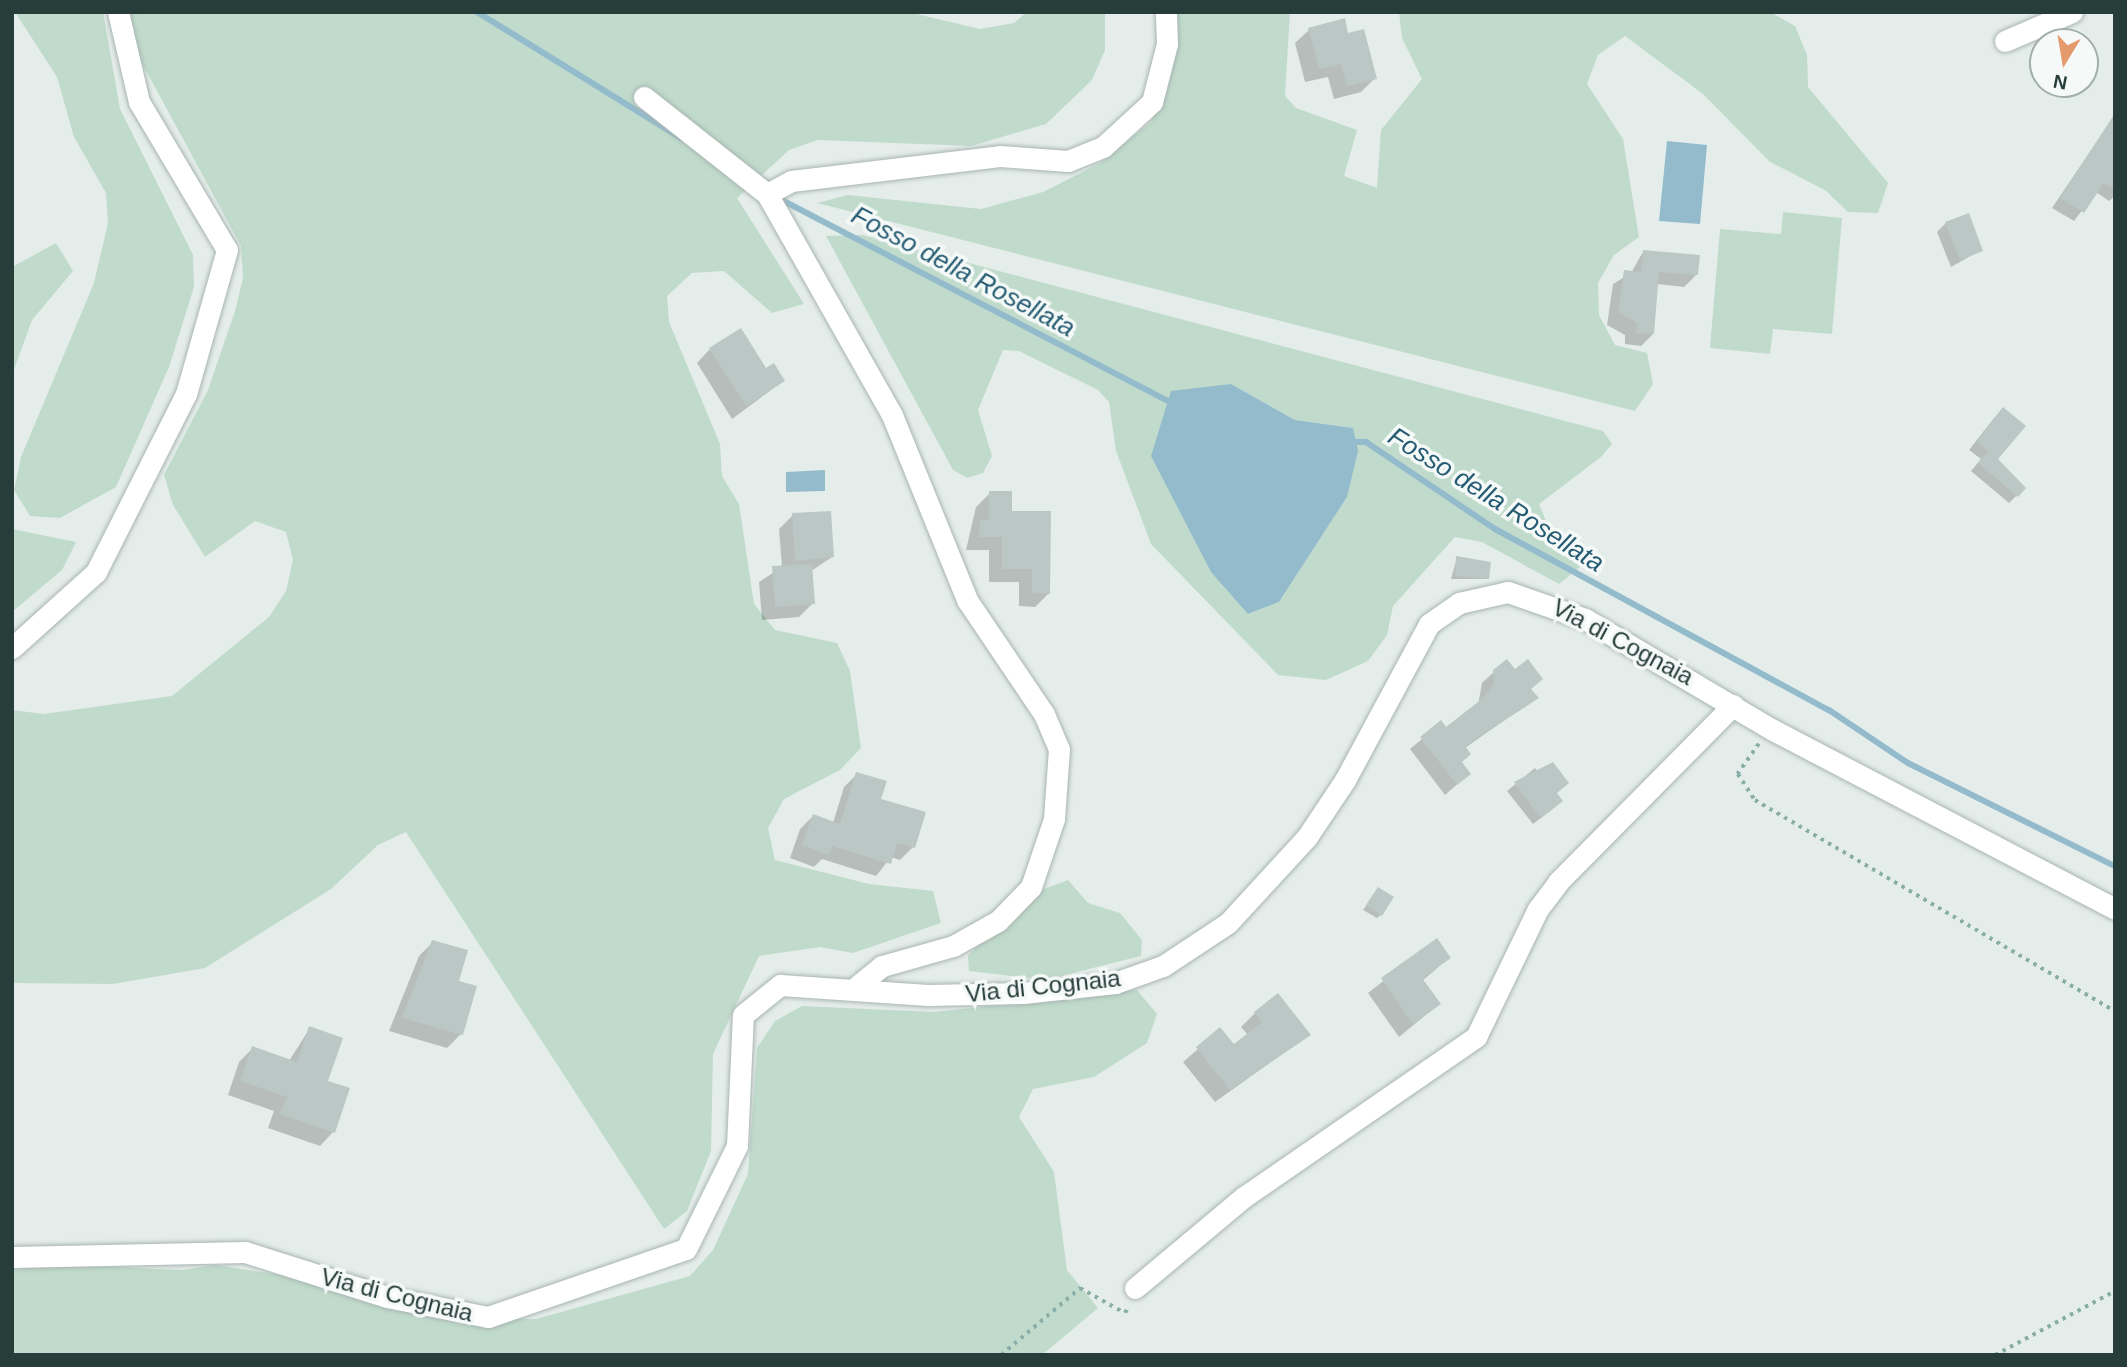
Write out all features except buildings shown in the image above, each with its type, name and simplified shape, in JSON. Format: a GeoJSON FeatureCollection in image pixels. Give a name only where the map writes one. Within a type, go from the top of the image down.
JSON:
{"type":"FeatureCollection","features":[{"type":"Feature","properties":{"kind":"street"},"geometry":{"type":"LineString","coordinates":[[12,648],[96,572],[186,394],[228,250],[139,102],[118,12]]}},
{"type":"Feature","properties":{"kind":"street"},"geometry":{"type":"LineString","coordinates":[[767,194],[791,181],[1000,156],[1068,161],[1103,146],[1152,102],[1167,44],[1166,12]]}},
{"type":"Feature","properties":{"kind":"street"},"geometry":{"type":"LineString","coordinates":[[2005,41],[2072,12]]}},
{"type":"Feature","properties":{"kind":"street"},"geometry":{"type":"LineString","coordinates":[[644,97],[767,194],[892,415],[967,600],[1044,714],[1059,748],[1054,819],[1031,887],[998,921],[953,946],[882,966],[854,989]]}},
{"type":"Feature","properties":{"kind":"street","name":"Via di Cognaia"},"geometry":{"type":"LineString","coordinates":[[12,1257],[245,1252],[387,1297],[488,1317],[686,1249],[737,1146],[743,1015],[780,985],[1023,993],[1115,983],[1163,966],[1228,923],[1307,837],[1345,780],[1429,624],[1459,603],[1508,592],[1536,597],[1733,705],[1773,730],[2039,871],[2064,878],[2115,909]]}},
{"type":"Feature","properties":{"kind":"street"},"geometry":{"type":"LineString","coordinates":[[1135,1288],[1244,1197],[1476,1037],[1538,909],[1558,882],[1733,705]]}},
{"type":"Feature","properties":{"kind":"path"},"geometry":{"type":"LineString","coordinates":[[1773,730],[1738,774],[1755,800],[2025,962],[2115,1011]]}},
{"type":"Feature","properties":{"kind":"path"},"geometry":{"type":"LineString","coordinates":[[1001,1355],[1080,1288],[1125,1313],[1135,1288]]}},
{"type":"Feature","properties":{"kind":"path"},"geometry":{"type":"LineString","coordinates":[[1995,1355],[2115,1291]]}},
{"type":"Feature","properties":{"kind":"green space"},"geometry":{"type":"Polygon","coordinates":[[[15,12],[103,12],[120,109],[193,255],[194,287],[169,367],[116,487],[60,518],[30,516],[14,490],[21,457],[94,283],[108,223],[106,193],[74,137],[57,77],[15,12]]]}},
{"type":"Feature","properties":{"kind":"green space"},"geometry":{"type":"Polygon","coordinates":[[[123,12],[908,12],[980,29],[1014,23],[1027,12],[1105,12],[1105,50],[1092,80],[1046,124],[971,146],[818,140],[789,150],[737,198],[804,304],[772,313],[724,271],[692,273],[667,296],[669,322],[720,444],[722,476],[739,504],[754,604],[775,630],[837,643],[850,671],[861,748],[840,770],[784,799],[768,828],[775,860],[869,884],[933,891],[941,923],[853,953],[820,947],[759,956],[713,1054],[711,1151],[687,1211],[664,1229],[406,832],[378,845],[331,889],[205,968],[113,984],[12,983],[12,710],[44,714],[172,696],[269,617],[286,591],[293,560],[286,532],[255,521],[205,557],[173,505],[164,475],[208,390],[235,311],[243,278],[241,246],[138,56],[123,12]]]}},
{"type":"Feature","properties":{"kind":"green space"},"geometry":{"type":"Polygon","coordinates":[[[1171,12],[1290,12],[1285,96],[1296,108],[1357,130],[1344,176],[1377,188],[1381,130],[1422,79],[1402,38],[1399,12],[1770,12],[1795,26],[1807,55],[1808,87],[1888,183],[1878,213],[1848,212],[1825,190],[1770,162],[1703,94],[1625,36],[1598,55],[1587,84],[1623,139],[1639,237],[1614,255],[1598,283],[1599,315],[1615,345],[1647,353],[1653,384],[1635,411],[817,203],[848,195],[981,209],[1043,192],[1100,163],[1150,123],[1166,93],[1171,12]]]}},
{"type":"Feature","properties":{"kind":"green space"},"geometry":{"type":"Polygon","coordinates":[[[1783,212],[1842,218],[1832,334],[1773,329],[1770,354],[1710,348],[1720,229],[1781,234],[1783,212]]]}},
{"type":"Feature","properties":{"kind":"green space"},"geometry":{"type":"Polygon","coordinates":[[[863,235],[1603,431],[1612,444],[1601,457],[1539,504],[1550,531],[1585,563],[1559,584],[1482,542],[1455,537],[1393,606],[1387,635],[1368,661],[1326,680],[1278,675],[1151,544],[1116,451],[1109,402],[1098,390],[1019,351],[1003,350],[978,410],[992,456],[983,473],[967,478],[953,470],[826,236],[863,235]],[[1231,384],[1249,614],[1279,602],[1347,497],[1353,428],[1295,420],[1231,384]]]}},
{"type":"Feature","properties":{"kind":"green space"},"geometry":{"type":"Polygon","coordinates":[[[56,243],[73,271],[32,320],[12,375],[12,267],[56,243]]]}},
{"type":"Feature","properties":{"kind":"green space"},"geometry":{"type":"Polygon","coordinates":[[[12,529],[76,542],[62,570],[12,612],[12,529]]]}},
{"type":"Feature","properties":{"kind":"green space"},"geometry":{"type":"Polygon","coordinates":[[[1068,880],[1088,903],[1120,913],[1142,940],[1141,956],[1045,980],[969,971],[968,956],[979,944],[1039,891],[1068,880]]]}},
{"type":"Feature","properties":{"kind":"green space"},"geometry":{"type":"Polygon","coordinates":[[[1137,990],[1157,1014],[1147,1043],[1094,1077],[1033,1089],[1019,1117],[1054,1172],[1067,1270],[1098,1308],[1042,1355],[12,1355],[12,1271],[41,1264],[182,1270],[215,1265],[312,1280],[473,1318],[536,1319],[690,1276],[713,1250],[748,1174],[757,1048],[775,1021],[802,1006],[934,1012],[1137,990]]]}},
{"type":"Feature","properties":{"kind":"water"},"geometry":{"type":"Polygon","coordinates":[[[1667,141],[1707,145],[1700,224],[1659,221],[1667,141]]]}},
{"type":"Feature","properties":{"kind":"water"},"geometry":{"type":"Polygon","coordinates":[[[1231,384],[1295,420],[1353,428],[1358,451],[1347,497],[1279,602],[1248,614],[1211,572],[1151,456],[1171,391],[1231,384]]]}},
{"type":"Feature","properties":{"kind":"water"},"geometry":{"type":"Polygon","coordinates":[[[825,470],[825,491],[786,492],[786,472],[825,470]]]}},
{"type":"Feature","properties":{"kind":"waterway","name":"Fosso della Rosellata"},"geometry":{"type":"LineString","coordinates":[[477,12],[681,138]]}},
{"type":"Feature","properties":{"kind":"waterway","name":"Fosso della Rosellata"},"geometry":{"type":"LineString","coordinates":[[776,197],[1173,404]]}},
{"type":"Feature","properties":{"kind":"waterway","name":"Fosso della Rosellata"},"geometry":{"type":"LineString","coordinates":[[1348,442],[1366,442],[1495,529],[1829,710],[1908,763],[2115,866]]}}]}
